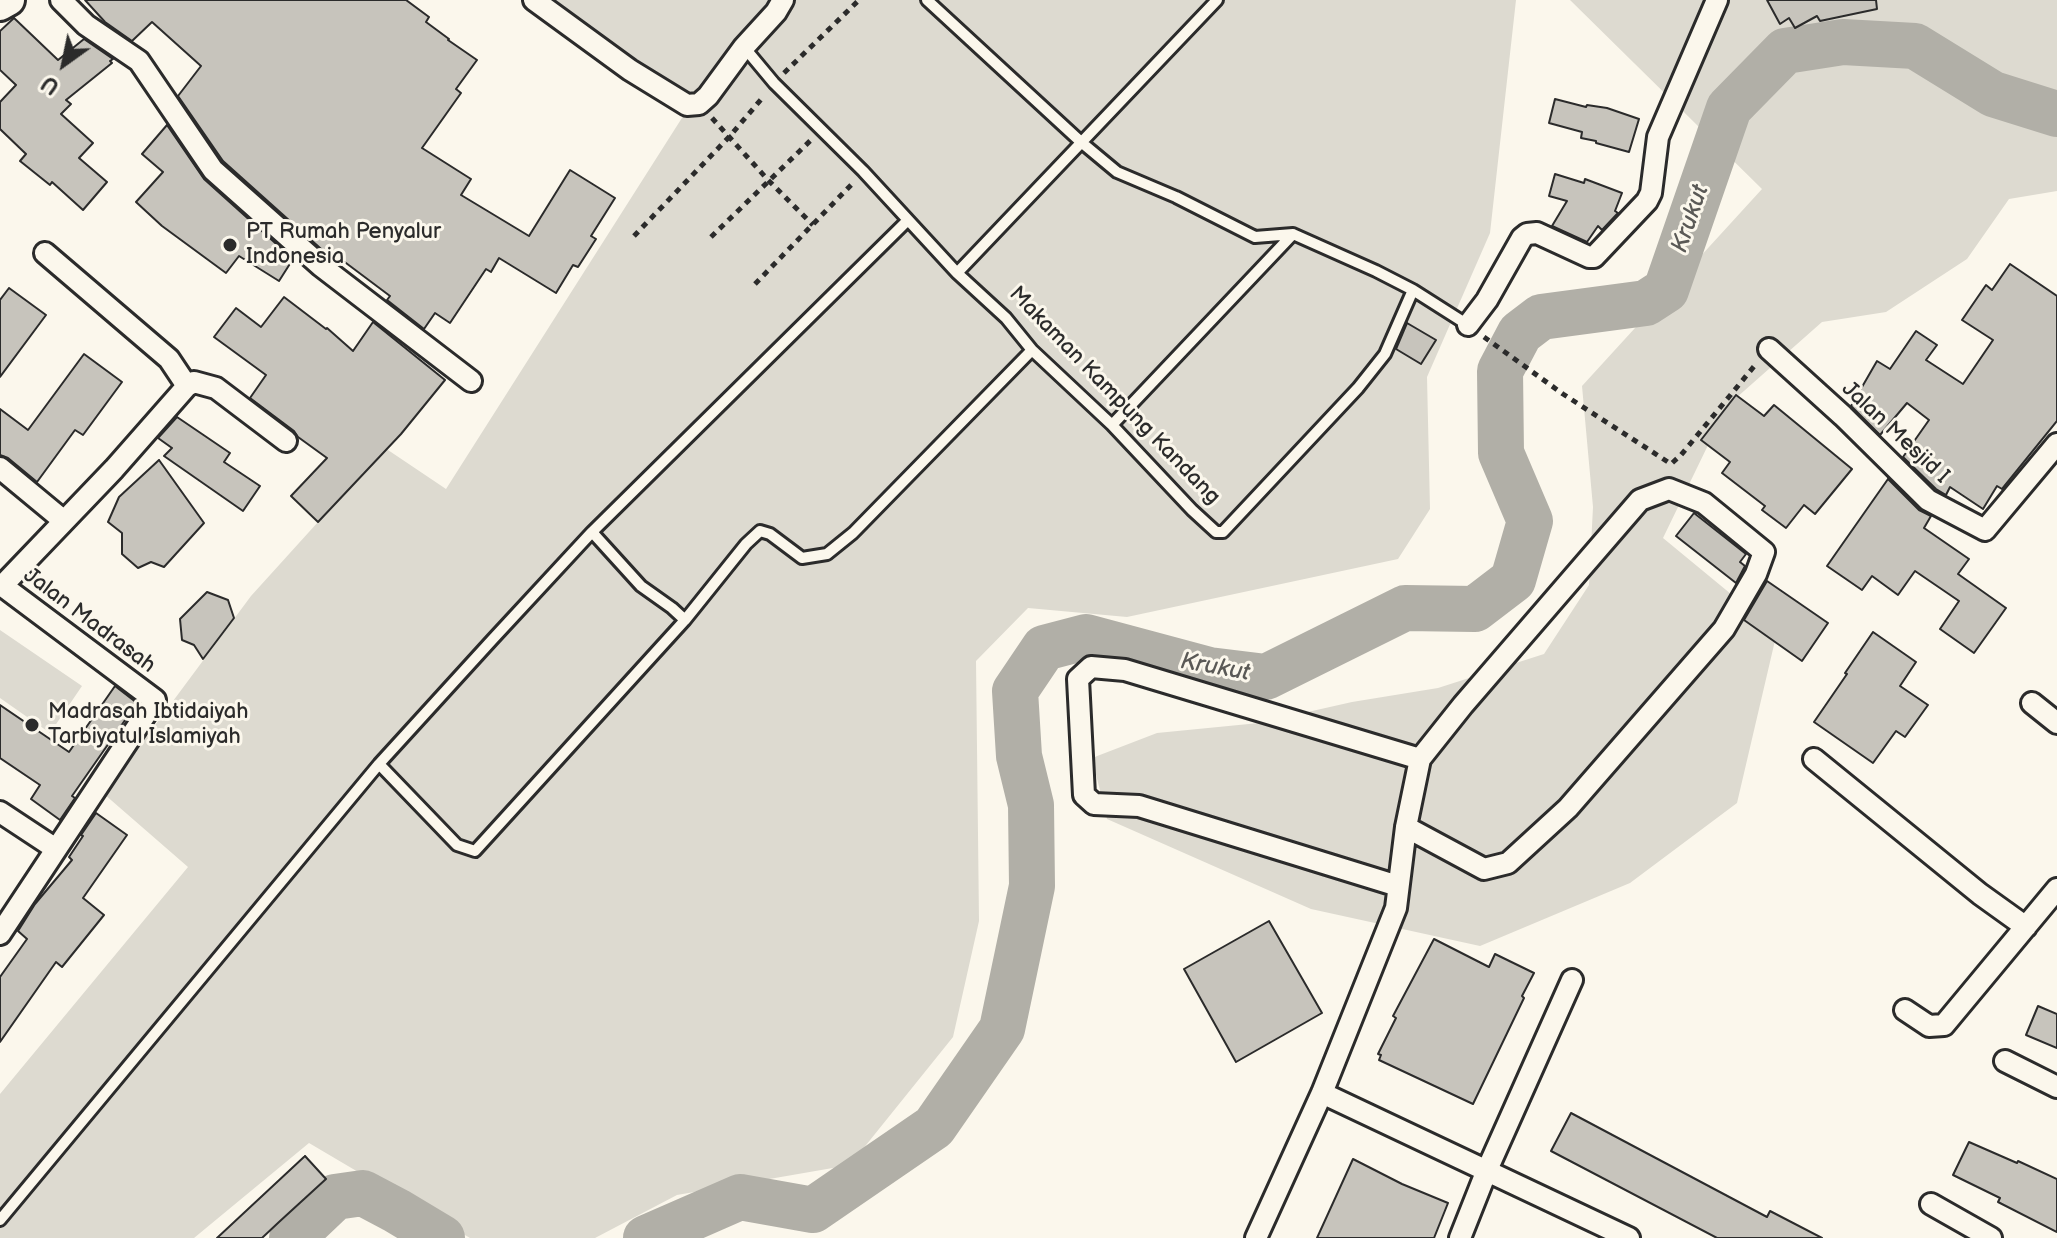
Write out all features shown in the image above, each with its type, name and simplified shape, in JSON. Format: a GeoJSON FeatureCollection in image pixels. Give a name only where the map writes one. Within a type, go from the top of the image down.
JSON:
{"type":"FeatureCollection","features":[{"type":"Feature","properties":{"kind":"main road"},"geometry":{"type":"LineString","coordinates":[[0,5],[9,0]]}},
{"type":"Feature","properties":{"kind":"street"},"geometry":{"type":"LineString","coordinates":[[61,0],[86,25],[139,61],[213,170],[321,266],[471,381]]}},
{"type":"Feature","properties":{"kind":"street"},"geometry":{"type":"LineString","coordinates":[[534,0],[630,70],[687,105],[699,104],[708,96],[783,0]]}},
{"type":"Feature","properties":{"kind":"street"},"geometry":{"type":"LineString","coordinates":[[1468,325],[1527,234],[1537,233],[1594,257],[1647,201],[1651,193],[1658,137],[1717,0]]}},
{"type":"Feature","properties":{"kind":"street"},"geometry":{"type":"LineString","coordinates":[[45,253],[169,359],[187,386]]}},
{"type":"Feature","properties":{"kind":"street","name":"Jalan Mesjid I"},"geometry":{"type":"LineString","coordinates":[[1769,349],[1928,500],[1985,530],[2057,444]]}},
{"type":"Feature","properties":{"kind":"street"},"geometry":{"type":"LineString","coordinates":[[1,585],[194,382],[216,388],[286,441]]}},
{"type":"Feature","properties":{"kind":"street"},"geometry":{"type":"LineString","coordinates":[[0,468],[64,521]]}},
{"type":"Feature","properties":{"kind":"street"},"geometry":{"type":"LineString","coordinates":[[1256,1238],[1322,1093],[1396,908],[1406,827],[1420,759],[1640,500],[1669,489],[1704,503],[1764,552],[1756,574],[1724,629],[1568,808],[1508,863],[1484,869],[1406,827]]}},
{"type":"Feature","properties":{"kind":"street","name":"Jalan Madrasah"},"geometry":{"type":"LineString","coordinates":[[0,934],[155,700],[1,585]]}},
{"type":"Feature","properties":{"kind":"street"},"geometry":{"type":"LineString","coordinates":[[1398,886],[1139,806],[1094,804],[1084,795],[1078,679],[1091,667],[1125,670],[1420,759]]}},
{"type":"Feature","properties":{"kind":"street"},"geometry":{"type":"LineString","coordinates":[[2032,703],[2057,723]]}},
{"type":"Feature","properties":{"kind":"street"},"geometry":{"type":"LineString","coordinates":[[1814,759],[1980,894],[2026,927]]}},
{"type":"Feature","properties":{"kind":"street"},"geometry":{"type":"LineString","coordinates":[[0,812],[56,849]]}},
{"type":"Feature","properties":{"kind":"street"},"geometry":{"type":"LineString","coordinates":[[1905,1010],[1929,1026],[1944,1025],[2057,889]]}},
{"type":"Feature","properties":{"kind":"street"},"geometry":{"type":"LineString","coordinates":[[1460,1238],[1572,980]]}},
{"type":"Feature","properties":{"kind":"street"},"geometry":{"type":"LineString","coordinates":[[2005,1061],[2057,1087]]}},
{"type":"Feature","properties":{"kind":"street"},"geometry":{"type":"LineString","coordinates":[[1322,1093],[1629,1238]]}},
{"type":"Feature","properties":{"kind":"street"},"geometry":{"type":"LineString","coordinates":[[1931,1204],[1991,1238]]}},
{"type":"Feature","properties":{"kind":"lane"},"geometry":{"type":"LineString","coordinates":[[927,0],[1117,172],[1176,197],[1255,237],[1293,234],[1413,290],[1468,325]]}},
{"type":"Feature","properties":{"kind":"lane"},"geometry":{"type":"LineString","coordinates":[[957,273],[1217,0]]}},
{"type":"Feature","properties":{"kind":"lane","name":"Makaman Kampung Kandang"},"geometry":{"type":"LineString","coordinates":[[744,47],[774,83],[863,171],[957,273],[1006,318],[1032,350],[1112,425],[1213,531],[1221,533],[1358,388],[1385,354],[1413,290]]}},
{"type":"Feature","properties":{"kind":"lane"},"geometry":{"type":"LineString","coordinates":[[0,1220],[379,764],[592,532],[907,221]]}},
{"type":"Feature","properties":{"kind":"lane"},"geometry":{"type":"LineString","coordinates":[[1112,425],[1293,234]]}},
{"type":"Feature","properties":{"kind":"lane"},"geometry":{"type":"LineString","coordinates":[[379,764],[457,845],[475,851],[685,620],[760,531],[770,534],[802,558],[827,554],[853,533],[1032,350]]}},
{"type":"Feature","properties":{"kind":"lane"},"geometry":{"type":"LineString","coordinates":[[592,532],[641,586],[685,620]]}},
{"type":"Feature","properties":{"kind":"path"},"geometry":{"type":"LineString","coordinates":[[634,236],[729,137],[774,83],[859,0]]}},
{"type":"Feature","properties":{"kind":"path"},"geometry":{"type":"LineString","coordinates":[[699,104],[813,225]]}},
{"type":"Feature","properties":{"kind":"path"},"geometry":{"type":"LineString","coordinates":[[711,237],[822,129]]}},
{"type":"Feature","properties":{"kind":"path"},"geometry":{"type":"LineString","coordinates":[[755,284],[863,171]]}},
{"type":"Feature","properties":{"kind":"path"},"geometry":{"type":"LineString","coordinates":[[1497,347],[1671,464],[1769,349]]}},
{"type":"Feature","properties":{"kind":"shaded area"},"geometry":{"type":"Polygon","coordinates":[[[537,0],[1516,0],[1490,233],[1427,377],[1430,509],[1398,559],[1127,617],[1028,608],[976,661],[979,921],[953,1037],[850,1165],[677,1195],[595,1238],[470,1238],[309,1143],[194,1238],[0,1238],[0,1094],[188,867],[104,794],[251,596],[385,448],[446,489],[687,110],[537,0]]]}},
{"type":"Feature","properties":{"kind":"shaded area"},"geometry":{"type":"Polygon","coordinates":[[[1570,0],[2057,0],[2057,191],[2009,199],[1967,259],[1886,312],[1822,322],[1727,406],[1663,538],[1777,632],[1737,803],[1630,883],[1480,946],[1311,909],[1107,819],[1092,758],[1157,733],[1259,723],[1352,702],[1438,688],[1544,654],[1589,585],[1593,507],[1582,386],[1762,189],[1570,0]]]}},
{"type":"Feature","properties":{"kind":"shaded area"},"geometry":{"type":"Polygon","coordinates":[[[0,630],[82,686],[50,733],[0,698],[0,630]]]}},
{"type":"Feature","properties":{"kind":"building"},"geometry":{"type":"Polygon","coordinates":[[[85,0],[406,0],[429,17],[426,22],[477,60],[456,89],[461,93],[422,148],[471,179],[461,195],[529,236],[570,170],[615,198],[591,236],[596,239],[578,267],[573,265],[556,293],[499,258],[491,272],[486,269],[450,323],[435,313],[424,329],[387,300],[390,296],[342,260],[339,263],[329,256],[223,161],[178,96],[201,66],[152,22],[132,41],[105,22],[85,0]]]}},
{"type":"Feature","properties":{"kind":"building"},"geometry":{"type":"Polygon","coordinates":[[[1767,0],[1876,0],[1877,9],[1820,21],[1817,16],[1795,28],[1789,18],[1780,24],[1767,0]]]}},
{"type":"Feature","properties":{"kind":"building"},"geometry":{"type":"Polygon","coordinates":[[[14,18],[58,60],[84,39],[113,59],[66,100],[71,104],[61,114],[93,143],[79,158],[107,182],[83,210],[52,182],[50,185],[20,161],[26,154],[0,129],[0,102],[16,85],[0,70],[0,31],[14,18]]]}},
{"type":"Feature","properties":{"kind":"building"},"geometry":{"type":"Polygon","coordinates":[[[1555,99],[1586,107],[1607,108],[1639,119],[1629,152],[1581,138],[1582,132],[1549,123],[1555,99]]]}},
{"type":"Feature","properties":{"kind":"building"},"geometry":{"type":"Polygon","coordinates":[[[167,125],[204,179],[293,259],[279,281],[239,256],[226,273],[162,226],[136,202],[163,172],[142,154],[167,125]]]}},
{"type":"Feature","properties":{"kind":"building"},"geometry":{"type":"Polygon","coordinates":[[[1555,174],[1584,183],[1585,179],[1622,193],[1615,211],[1618,213],[1602,230],[1598,226],[1587,242],[1552,226],[1567,201],[1549,196],[1555,174]]]}},
{"type":"Feature","properties":{"kind":"building"},"geometry":{"type":"Polygon","coordinates":[[[2010,264],[2057,296],[2057,421],[2002,489],[1997,486],[1983,509],[1950,487],[1946,495],[1936,489],[1903,457],[1929,420],[1907,403],[1880,435],[1851,406],[1877,361],[1890,369],[1916,331],[1937,345],[1926,360],[1963,384],[1993,340],[1962,320],[1986,285],[1992,290],[2010,264]]]}},
{"type":"Feature","properties":{"kind":"building"},"geometry":{"type":"Polygon","coordinates":[[[9,288],[46,315],[0,377],[0,300],[9,288]]]}},
{"type":"Feature","properties":{"kind":"building"},"geometry":{"type":"Polygon","coordinates":[[[284,297],[353,351],[373,322],[445,380],[401,434],[318,522],[291,496],[327,458],[250,398],[266,375],[214,337],[236,308],[261,327],[284,297]]]}},
{"type":"Feature","properties":{"kind":"building"},"geometry":{"type":"Polygon","coordinates":[[[1407,323],[1436,340],[1421,364],[1396,349],[1407,323]]]}},
{"type":"Feature","properties":{"kind":"building"},"geometry":{"type":"Polygon","coordinates":[[[84,354],[122,382],[83,435],[75,430],[37,482],[0,455],[0,409],[28,430],[84,354]]]}},
{"type":"Feature","properties":{"kind":"building"},"geometry":{"type":"Polygon","coordinates":[[[1736,395],[1764,416],[1774,405],[1852,469],[1815,514],[1804,505],[1786,528],[1762,510],[1765,506],[1722,473],[1730,462],[1701,440],[1736,395]]]}},
{"type":"Feature","properties":{"kind":"building"},"geometry":{"type":"Polygon","coordinates":[[[177,417],[230,453],[224,462],[260,486],[243,511],[164,456],[172,448],[158,438],[177,417]]]}},
{"type":"Feature","properties":{"kind":"building"},"geometry":{"type":"Polygon","coordinates":[[[159,460],[204,523],[164,567],[151,562],[138,568],[122,554],[122,533],[108,522],[119,497],[159,460]]]}},
{"type":"Feature","properties":{"kind":"building"},"geometry":{"type":"Polygon","coordinates":[[[1888,479],[1919,510],[1931,516],[1924,528],[1969,559],[1958,574],[2006,608],[1974,653],[1940,629],[1959,601],[1915,571],[1898,595],[1872,576],[1862,590],[1827,566],[1888,479]]]}},
{"type":"Feature","properties":{"kind":"building"},"geometry":{"type":"Polygon","coordinates":[[[1694,513],[1746,554],[1740,562],[1745,566],[1736,583],[1676,536],[1694,513]]]}},
{"type":"Feature","properties":{"kind":"building"},"geometry":{"type":"Polygon","coordinates":[[[1767,581],[1828,623],[1802,661],[1744,620],[1767,581]]]}},
{"type":"Feature","properties":{"kind":"building"},"geometry":{"type":"Polygon","coordinates":[[[207,592],[228,600],[234,618],[203,659],[194,645],[182,640],[180,619],[207,592]]]}},
{"type":"Feature","properties":{"kind":"building"},"geometry":{"type":"Polygon","coordinates":[[[1873,632],[1916,662],[1900,686],[1928,705],[1905,737],[1896,731],[1873,763],[1814,722],[1873,632]]]}},
{"type":"Feature","properties":{"kind":"building"},"geometry":{"type":"Polygon","coordinates":[[[115,686],[137,703],[72,796],[75,798],[60,820],[31,799],[40,785],[0,758],[0,705],[69,752],[115,686]]]}},
{"type":"Feature","properties":{"kind":"building"},"geometry":{"type":"Polygon","coordinates":[[[96,813],[127,835],[83,898],[104,915],[62,967],[56,962],[0,1042],[0,977],[27,939],[18,931],[35,904],[72,860],[69,857],[96,813]]]}},
{"type":"Feature","properties":{"kind":"building"},"geometry":{"type":"Polygon","coordinates":[[[1269,921],[1322,1013],[1236,1062],[1184,969],[1269,921]]]}},
{"type":"Feature","properties":{"kind":"building"},"geometry":{"type":"Polygon","coordinates":[[[1434,939],[1489,967],[1495,954],[1534,973],[1473,1104],[1379,1060],[1381,1055],[1378,1054],[1396,1018],[1393,1016],[1434,939]]]}},
{"type":"Feature","properties":{"kind":"building"},"geometry":{"type":"Polygon","coordinates":[[[2038,1006],[2057,1014],[2057,1048],[2026,1035],[2038,1006]]]}},
{"type":"Feature","properties":{"kind":"building"},"geometry":{"type":"Polygon","coordinates":[[[1571,1113],[1767,1217],[1770,1211],[1822,1238],[1717,1238],[1551,1151],[1571,1113]]]}},
{"type":"Feature","properties":{"kind":"building"},"geometry":{"type":"Polygon","coordinates":[[[1969,1142],[2057,1179],[2057,1232],[1998,1202],[2000,1198],[1953,1175],[1969,1142]]]}},
{"type":"Feature","properties":{"kind":"building"},"geometry":{"type":"Polygon","coordinates":[[[305,1156],[326,1179],[262,1238],[217,1238],[305,1156]]]}},
{"type":"Feature","properties":{"kind":"building"},"geometry":{"type":"Polygon","coordinates":[[[1353,1159],[1448,1203],[1434,1238],[1317,1238],[1353,1159]]]}},
{"type":"Feature","properties":{"kind":"waterway","name":"Krukut"},"geometry":{"type":"LineString","coordinates":[[646,1238],[740,1197],[813,1210],[934,1127],[1002,1029],[1032,886],[1031,805],[1019,756],[1015,691],[1044,648],[1086,637],[1209,670],[1266,677],[1405,608],[1475,609],[1513,580],[1530,521],[1501,453],[1500,371],[1520,333],[1541,317],[1646,303],[1666,290],[1729,108],[1785,51],[1843,42],[1915,46],[1993,94],[2057,114]]}},
{"type":"Feature","properties":{"kind":"waterway","name":"Krukut"},"geometry":{"type":"LineString","coordinates":[[292,1238],[335,1197],[363,1193],[442,1238]]}},
{"type":"Feature","properties":{"kind":"place","name":"PT Rumah Penyalur Indonesia"},"geometry":{"type":"Point","coordinates":[230,245]}},
{"type":"Feature","properties":{"kind":"place","name":"Madrasah Ibtidaiyah Tarbiyatul Islamiyah"},"geometry":{"type":"Point","coordinates":[32,725]}}]}
